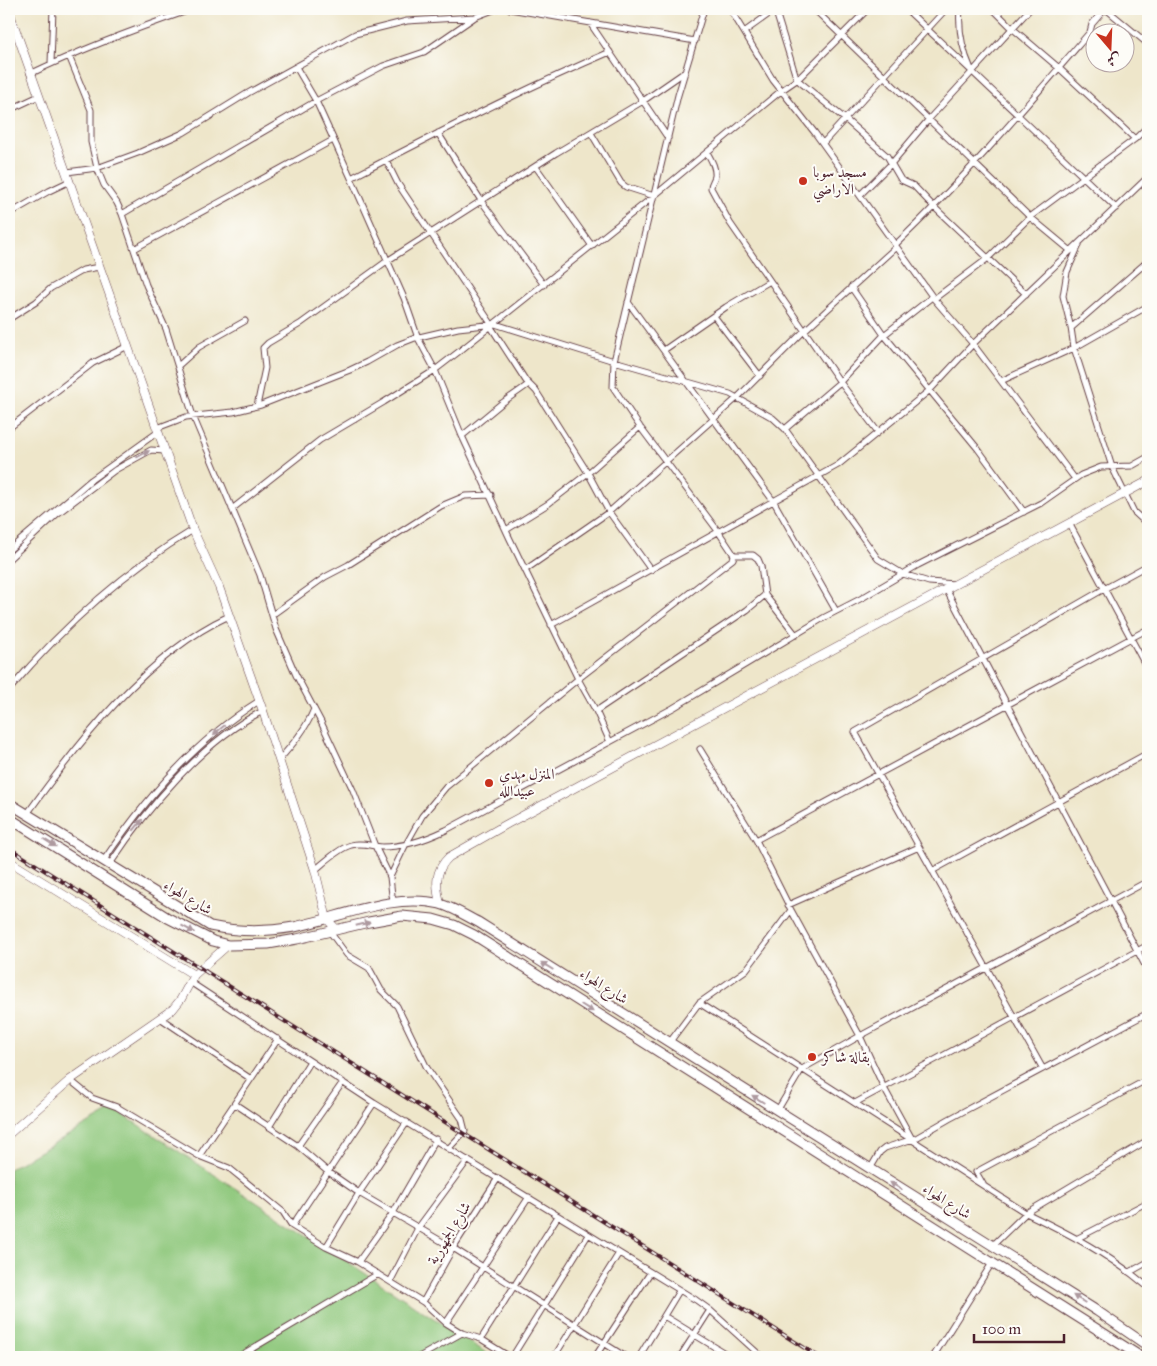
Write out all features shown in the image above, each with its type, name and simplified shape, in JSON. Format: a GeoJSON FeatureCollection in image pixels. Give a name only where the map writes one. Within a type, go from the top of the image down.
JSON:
{"type":"FeatureCollection","features":[{"type":"Feature","properties":{"kind":"main road","name":"شارع الهواء"},"geometry":{"type":"LineString","coordinates":[[9,803],[210,926],[239,932],[262,931],[293,927],[394,903],[411,901],[440,904],[478,922],[1097,1311],[1148,1346]]}},
{"type":"Feature","properties":{"kind":"main road","name":"شارع الهواء"},"geometry":{"type":"LineString","coordinates":[[9,818],[168,918],[200,936],[228,945],[268,944],[402,916],[433,918],[454,925],[482,940],[1141,1357]]}},
{"type":"Feature","properties":{"kind":"street"},"geometry":{"type":"LineString","coordinates":[[52,63],[53,9]]}},
{"type":"Feature","properties":{"kind":"street"},"geometry":{"type":"LineString","coordinates":[[30,74],[69,56],[193,9]]}},
{"type":"Feature","properties":{"kind":"street"},"geometry":{"type":"LineString","coordinates":[[122,214],[316,101],[383,66],[424,52],[475,17],[496,9]]}},
{"type":"Feature","properties":{"kind":"street"},"geometry":{"type":"LineString","coordinates":[[512,9],[695,40]]}},
{"type":"Feature","properties":{"kind":"street"},"geometry":{"type":"LineString","coordinates":[[704,9],[685,72],[628,302],[614,362],[614,386],[640,427],[734,555]]}},
{"type":"Feature","properties":{"kind":"street"},"geometry":{"type":"LineString","coordinates":[[730,9],[766,71],[823,143],[933,298],[973,344],[1075,479]]}},
{"type":"Feature","properties":{"kind":"street"},"geometry":{"type":"LineString","coordinates":[[744,32],[775,9],[798,79],[887,156],[901,180],[914,186],[987,259],[1026,294]]}},
{"type":"Feature","properties":{"kind":"street"},"geometry":{"type":"LineString","coordinates":[[814,9],[1030,217],[1071,251]]}},
{"type":"Feature","properties":{"kind":"street"},"geometry":{"type":"LineString","coordinates":[[232,509],[320,440],[435,370],[544,285],[782,90],[798,79],[868,9]]}},
{"type":"Feature","properties":{"kind":"street"},"geometry":{"type":"LineString","coordinates":[[906,9],[1116,208]]}},
{"type":"Feature","properties":{"kind":"street"},"geometry":{"type":"LineString","coordinates":[[823,143],[946,9]]}},
{"type":"Feature","properties":{"kind":"street"},"geometry":{"type":"LineString","coordinates":[[960,9],[958,24],[963,51],[972,72]]}},
{"type":"Feature","properties":{"kind":"street"},"geometry":{"type":"LineString","coordinates":[[993,9],[1135,139]]}},
{"type":"Feature","properties":{"kind":"street"},"geometry":{"type":"LineString","coordinates":[[860,195],[891,164],[929,119],[1030,9]]}},
{"type":"Feature","properties":{"kind":"street"},"geometry":{"type":"LineString","coordinates":[[525,570],[610,512],[737,398],[805,330],[896,246],[1018,116],[1090,32],[1092,24],[1106,9],[1148,44]]}},
{"type":"Feature","properties":{"kind":"street"},"geometry":{"type":"LineString","coordinates":[[9,12],[193,530],[219,587],[263,711],[315,870],[327,919],[347,955],[369,968],[381,990],[397,1006],[427,1068],[462,1120],[465,1132],[449,1148]]}},
{"type":"Feature","properties":{"kind":"street"},"geometry":{"type":"LineString","coordinates":[[67,172],[97,168],[138,153],[183,133],[296,66],[355,34],[408,21],[475,17]]}},
{"type":"Feature","properties":{"kind":"street"},"geometry":{"type":"LineString","coordinates":[[590,23],[668,138]]}},
{"type":"Feature","properties":{"kind":"street"},"geometry":{"type":"LineString","coordinates":[[1142,39],[1148,33]]}},
{"type":"Feature","properties":{"kind":"street"},"geometry":{"type":"LineString","coordinates":[[351,178],[438,133],[570,69],[610,52]]}},
{"type":"Feature","properties":{"kind":"street"},"geometry":{"type":"LineString","coordinates":[[69,56],[91,110],[91,142],[97,168],[122,214],[146,285],[166,329],[193,416],[260,575],[276,629],[296,675],[353,790],[375,846],[390,877],[394,903]]}},
{"type":"Feature","properties":{"kind":"street"},"geometry":{"type":"LineString","coordinates":[[296,66],[316,101],[351,178],[404,298],[418,338],[435,370],[462,436],[551,625],[610,742]]}},
{"type":"Feature","properties":{"kind":"street"},"geometry":{"type":"LineString","coordinates":[[257,406],[265,368],[263,348],[268,343],[300,324],[387,262],[590,132],[643,101],[685,72]]}},
{"type":"Feature","properties":{"kind":"street"},"geometry":{"type":"LineString","coordinates":[[9,110],[39,96]]}},
{"type":"Feature","properties":{"kind":"street"},"geometry":{"type":"LineString","coordinates":[[785,430],[840,382],[884,334],[987,259],[1030,217],[1135,139],[1148,126]]}},
{"type":"Feature","properties":{"kind":"street"},"geometry":{"type":"LineString","coordinates":[[590,132],[621,183],[626,187],[654,196]]}},
{"type":"Feature","properties":{"kind":"street"},"geometry":{"type":"LineString","coordinates":[[438,133],[482,202],[544,285]]}},
{"type":"Feature","properties":{"kind":"street"},"geometry":{"type":"LineString","coordinates":[[134,249],[333,140]]}},
{"type":"Feature","properties":{"kind":"street"},"geometry":{"type":"LineString","coordinates":[[707,152],[714,167],[711,188],[730,223],[840,382],[878,432]]}},
{"type":"Feature","properties":{"kind":"street"},"geometry":{"type":"LineString","coordinates":[[386,160],[398,184],[493,325],[529,384],[536,391],[588,473],[610,512],[651,570]]}},
{"type":"Feature","properties":{"kind":"street"},"geometry":{"type":"LineString","coordinates":[[536,167],[592,246]]}},
{"type":"Feature","properties":{"kind":"street"},"geometry":{"type":"LineString","coordinates":[[551,625],[718,531],[774,502],[844,460],[930,390],[973,344],[1148,177]]}},
{"type":"Feature","properties":{"kind":"street"},"geometry":{"type":"LineString","coordinates":[[9,214],[49,190],[70,181]]}},
{"type":"Feature","properties":{"kind":"street"},"geometry":{"type":"LineString","coordinates":[[1080,242],[1067,272],[1063,296],[1074,348],[1112,467],[1124,494],[1137,516],[1148,525]]}},
{"type":"Feature","properties":{"kind":"street"},"geometry":{"type":"LineString","coordinates":[[1071,328],[1148,261]]}},
{"type":"Feature","properties":{"kind":"street"},"geometry":{"type":"LineString","coordinates":[[9,319],[36,302],[51,288],[83,270],[100,267]]}},
{"type":"Feature","properties":{"kind":"street"},"geometry":{"type":"LineString","coordinates":[[664,350],[770,281]]}},
{"type":"Feature","properties":{"kind":"street"},"geometry":{"type":"LineString","coordinates":[[851,287],[884,334],[978,448],[1024,512]]}},
{"type":"Feature","properties":{"kind":"street"},"geometry":{"type":"LineString","coordinates":[[628,302],[774,502],[836,611]]}},
{"type":"Feature","properties":{"kind":"street"},"geometry":{"type":"LineString","coordinates":[[1001,382],[1074,348],[1148,306]]}},
{"type":"Feature","properties":{"kind":"street"},"geometry":{"type":"LineString","coordinates":[[714,316],[760,376]]}},
{"type":"Feature","properties":{"kind":"street"},"geometry":{"type":"LineString","coordinates":[[178,366],[199,348],[245,321]]}},
{"type":"Feature","properties":{"kind":"street"},"geometry":{"type":"LineString","coordinates":[[9,550],[91,480],[158,430],[193,416],[233,412],[257,406],[350,370],[397,345],[418,338],[458,328],[493,325],[614,362],[730,394],[773,418],[785,430],[878,559],[902,574],[929,582],[956,584]]}},
{"type":"Feature","properties":{"kind":"street"},"geometry":{"type":"LineString","coordinates":[[9,428],[93,363],[128,346]]}},
{"type":"Feature","properties":{"kind":"street"},"geometry":{"type":"LineString","coordinates":[[462,436],[502,403],[529,384]]}},
{"type":"Feature","properties":{"kind":"street"},"geometry":{"type":"LineString","coordinates":[[506,530],[548,504],[588,473],[640,427]]}},
{"type":"Feature","properties":{"kind":"street"},"geometry":{"type":"LineString","coordinates":[[9,559],[57,514],[115,470],[151,450],[165,451]]}},
{"type":"Feature","properties":{"kind":"street"},"geometry":{"type":"LineString","coordinates":[[315,870],[349,846],[366,844],[375,846],[404,846],[427,839],[446,830],[673,708],[836,611],[918,565],[1041,503],[1081,475],[1101,467],[1132,466],[1148,457]]}},
{"type":"Feature","properties":{"kind":"street"},"geometry":{"type":"LineString","coordinates":[[440,904],[436,887],[438,872],[449,857],[506,824],[1148,481]]}},
{"type":"Feature","properties":{"kind":"street"},"geometry":{"type":"LineString","coordinates":[[272,615],[324,577],[348,566],[441,506],[465,496],[491,495]]}},
{"type":"Feature","properties":{"kind":"street"},"geometry":{"type":"LineString","coordinates":[[1069,524],[1148,670]]}},
{"type":"Feature","properties":{"kind":"street"},"geometry":{"type":"LineString","coordinates":[[9,690],[52,643],[119,582],[170,544],[193,530]]}},
{"type":"Feature","properties":{"kind":"street"},"geometry":{"type":"LineString","coordinates":[[734,555],[753,555],[758,559],[763,575],[765,595],[796,635]]}},
{"type":"Feature","properties":{"kind":"street"},"geometry":{"type":"LineString","coordinates":[[390,877],[404,846],[422,816],[446,787],[578,679],[732,560],[734,555]]}},
{"type":"Feature","properties":{"kind":"street"},"geometry":{"type":"LineString","coordinates":[[1043,1069],[855,732],[1148,565]]}},
{"type":"Feature","properties":{"kind":"street"},"geometry":{"type":"LineString","coordinates":[[946,589],[1148,971]]}},
{"type":"Feature","properties":{"kind":"street"},"geometry":{"type":"LineString","coordinates":[[596,711],[740,614],[765,595]]}},
{"type":"Feature","properties":{"kind":"street"},"geometry":{"type":"LineString","coordinates":[[27,814],[67,760],[124,695],[185,642],[209,626],[229,616]]}},
{"type":"Feature","properties":{"kind":"street"},"geometry":{"type":"LineString","coordinates":[[756,840],[1148,629]]}},
{"type":"Feature","properties":{"kind":"street"},"geometry":{"type":"LineString","coordinates":[[107,862],[122,833],[149,799],[191,755],[237,715],[259,701]]}},
{"type":"Feature","properties":{"kind":"street"},"geometry":{"type":"LineString","coordinates":[[279,760],[301,735],[314,709]]}},
{"type":"Feature","properties":{"kind":"street"},"geometry":{"type":"LineString","coordinates":[[107,862],[173,784],[196,761],[242,723],[263,711]]}},
{"type":"Feature","properties":{"kind":"street"},"geometry":{"type":"LineString","coordinates":[[700,749],[756,840],[789,907],[860,1036],[884,1088],[912,1140]]}},
{"type":"Feature","properties":{"kind":"street"},"geometry":{"type":"LineString","coordinates":[[932,870],[1148,753]]}},
{"type":"Feature","properties":{"kind":"street"},"geometry":{"type":"LineString","coordinates":[[669,1043],[699,1004],[746,970],[789,907],[919,847]]}},
{"type":"Feature","properties":{"kind":"street"},"geometry":{"type":"LineString","coordinates":[[9,861],[192,979],[374,1103],[436,1139],[710,1310],[762,1357]]}},
{"type":"Feature","properties":{"kind":"street"},"geometry":{"type":"LineString","coordinates":[[777,1111],[802,1069],[1148,881]]}},
{"type":"Feature","properties":{"kind":"street"},"geometry":{"type":"LineString","coordinates":[[9,1134],[70,1080],[178,1004],[192,979],[228,945]]}},
{"type":"Feature","properties":{"kind":"street"},"geometry":{"type":"LineString","coordinates":[[855,1103],[1148,945]]}},
{"type":"Feature","properties":{"kind":"street"},"geometry":{"type":"LineString","coordinates":[[699,1004],[1026,1213],[1078,1238],[1130,1272],[1148,1287]]}},
{"type":"Feature","properties":{"kind":"street"},"geometry":{"type":"LineString","coordinates":[[870,1169],[880,1152],[885,1148],[912,1140],[1148,1013]]}},
{"type":"Feature","properties":{"kind":"street"},"geometry":{"type":"LineString","coordinates":[[160,1018],[251,1079]]}},
{"type":"Feature","properties":{"kind":"street"},"geometry":{"type":"LineString","coordinates":[[199,1156],[278,1039]]}},
{"type":"Feature","properties":{"kind":"street"},"geometry":{"type":"LineString","coordinates":[[269,1127],[310,1061]]}},
{"type":"Feature","properties":{"kind":"street"},"geometry":{"type":"LineString","coordinates":[[983,1186],[976,1172],[1148,1079]]}},
{"type":"Feature","properties":{"kind":"street"},"geometry":{"type":"LineString","coordinates":[[70,1080],[92,1098],[117,1107],[199,1156],[229,1168],[283,1212],[292,1226],[326,1247],[358,1262],[423,1302],[446,1323],[462,1333],[481,1339],[511,1357],[588,1235]]}},
{"type":"Feature","properties":{"kind":"street"},"geometry":{"type":"LineString","coordinates":[[298,1146],[342,1082]]}},
{"type":"Feature","properties":{"kind":"street"},"geometry":{"type":"LineString","coordinates":[[292,1226],[374,1103]]}},
{"type":"Feature","properties":{"kind":"street"},"geometry":{"type":"LineString","coordinates":[[235,1104],[298,1146],[327,1171],[359,1193],[484,1267],[626,1357]]}},
{"type":"Feature","properties":{"kind":"street"},"geometry":{"type":"LineString","coordinates":[[326,1247],[406,1122]]}},
{"type":"Feature","properties":{"kind":"street"},"geometry":{"type":"LineString","coordinates":[[358,1262],[393,1213],[436,1139]]}},
{"type":"Feature","properties":{"kind":"street"},"geometry":{"type":"LineString","coordinates":[[992,1246],[1026,1213],[1148,1140]]}},
{"type":"Feature","properties":{"kind":"street"},"geometry":{"type":"LineString","coordinates":[[390,1282],[418,1228],[468,1160]]}},
{"type":"Feature","properties":{"kind":"street","name":"شارع الجمهورية"},"geometry":{"type":"LineString","coordinates":[[423,1302],[453,1248],[498,1178]]}},
{"type":"Feature","properties":{"kind":"street"},"geometry":{"type":"LineString","coordinates":[[446,1323],[529,1197]]}},
{"type":"Feature","properties":{"kind":"street"},"geometry":{"type":"LineString","coordinates":[[1078,1238],[1148,1202]]}},
{"type":"Feature","properties":{"kind":"street"},"geometry":{"type":"LineString","coordinates":[[481,1339],[558,1216]]}},
{"type":"Feature","properties":{"kind":"street"},"geometry":{"type":"LineString","coordinates":[[554,1357],[619,1253]]}},
{"type":"Feature","properties":{"kind":"street"},"geometry":{"type":"LineString","coordinates":[[1130,1272],[1148,1262]]}},
{"type":"Feature","properties":{"kind":"street"},"geometry":{"type":"LineString","coordinates":[[933,1357],[992,1263]]}},
{"type":"Feature","properties":{"kind":"street"},"geometry":{"type":"LineString","coordinates":[[595,1357],[650,1273]]}},
{"type":"Feature","properties":{"kind":"street"},"geometry":{"type":"LineString","coordinates":[[238,1357],[378,1274]]}},
{"type":"Feature","properties":{"kind":"street"},"geometry":{"type":"LineString","coordinates":[[639,1357],[679,1291]]}},
{"type":"Feature","properties":{"kind":"street"},"geometry":{"type":"LineString","coordinates":[[680,1357],[710,1310]]}},
{"type":"Feature","properties":{"kind":"street"},"geometry":{"type":"LineString","coordinates":[[664,1316],[727,1356]]}},
{"type":"Feature","properties":{"kind":"street"},"geometry":{"type":"LineString","coordinates":[[419,1357],[462,1333]]}},
{"type":"Feature","properties":{"kind":"green space"},"geometry":{"type":"Polygon","coordinates":[[[114,1109],[493,1357],[9,1357],[9,1169],[114,1109]]]}},
{"type":"Feature","properties":{"kind":"railway"},"geometry":{"type":"LineString","coordinates":[[9,848],[819,1357]]}},
{"type":"Feature","properties":{"kind":"place","name":"مسجد سوبا الاراضي"},"geometry":{"type":"Point","coordinates":[803,181]}},
{"type":"Feature","properties":{"kind":"place","name":"المنزل مهدي عبيدالله"},"geometry":{"type":"Point","coordinates":[489,783]}},
{"type":"Feature","properties":{"kind":"place","name":"بقالة شاكر"},"geometry":{"type":"Point","coordinates":[812,1057]}}]}
